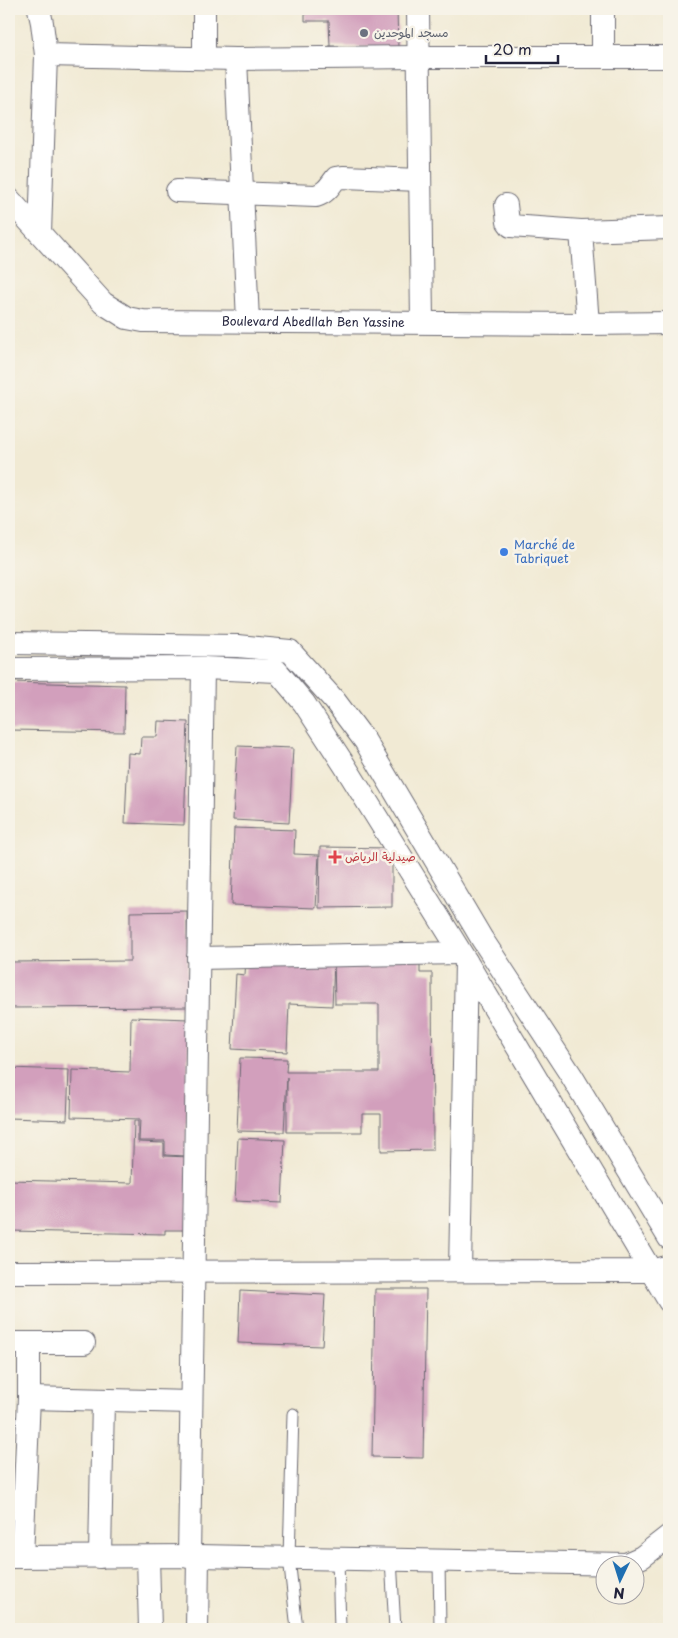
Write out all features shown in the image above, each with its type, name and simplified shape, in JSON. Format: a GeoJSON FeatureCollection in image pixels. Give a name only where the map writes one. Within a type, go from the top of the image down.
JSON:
{"type":"FeatureCollection","features":[{"type":"Feature","properties":{"kind":"street"},"geometry":{"type":"LineString","coordinates":[[39,9],[46,56],[40,232]]}},
{"type":"Feature","properties":{"kind":"street"},"geometry":{"type":"LineString","coordinates":[[204,9],[204,58]]}},
{"type":"Feature","properties":{"kind":"street"},"geometry":{"type":"LineString","coordinates":[[418,9],[422,322]]}},
{"type":"Feature","properties":{"kind":"street"},"geometry":{"type":"LineString","coordinates":[[603,9],[603,56]]}},
{"type":"Feature","properties":{"kind":"street"},"geometry":{"type":"LineString","coordinates":[[46,56],[236,59],[669,57]]}},
{"type":"Feature","properties":{"kind":"street"},"geometry":{"type":"LineString","coordinates":[[236,59],[248,321]]}},
{"type":"Feature","properties":{"kind":"street"},"geometry":{"type":"LineString","coordinates":[[177,191],[316,196],[323,194],[336,178],[420,180]]}},
{"type":"Feature","properties":{"kind":"street","name":"Boulevard Abedllah Ben Yassine"},"geometry":{"type":"LineString","coordinates":[[9,199],[103,303],[127,318],[142,321],[669,323]]}},
{"type":"Feature","properties":{"kind":"street"},"geometry":{"type":"LineString","coordinates":[[506,205],[508,222],[511,226],[581,230],[669,228]]}},
{"type":"Feature","properties":{"kind":"street"},"geometry":{"type":"LineString","coordinates":[[581,230],[588,324]]}},
{"type":"Feature","properties":{"kind":"street"},"geometry":{"type":"LineString","coordinates":[[9,643],[238,646],[290,651],[335,701],[365,741],[482,939],[571,1075],[669,1238]]}},
{"type":"Feature","properties":{"kind":"street"},"geometry":{"type":"LineString","coordinates":[[277,671],[290,651]]}},
{"type":"Feature","properties":{"kind":"street"},"geometry":{"type":"LineString","coordinates":[[197,1629],[193,1556],[191,1402],[203,668]]}},
{"type":"Feature","properties":{"kind":"street"},"geometry":{"type":"LineString","coordinates":[[9,669],[203,668],[277,671],[304,703],[345,766],[463,957],[660,1268],[669,1301]]}},
{"type":"Feature","properties":{"kind":"street"},"geometry":{"type":"LineString","coordinates":[[198,958],[463,957]]}},
{"type":"Feature","properties":{"kind":"street"},"geometry":{"type":"LineString","coordinates":[[460,1271],[463,957]]}},
{"type":"Feature","properties":{"kind":"street"},"geometry":{"type":"LineString","coordinates":[[9,1272],[460,1271],[660,1268]]}},
{"type":"Feature","properties":{"kind":"street"},"geometry":{"type":"LineString","coordinates":[[84,1343],[19,1343],[29,1398],[15,1557],[193,1556],[626,1564],[642,1557],[669,1536]]}},
{"type":"Feature","properties":{"kind":"street"},"geometry":{"type":"LineString","coordinates":[[29,1398],[191,1402]]}},
{"type":"Feature","properties":{"kind":"street"},"geometry":{"type":"LineString","coordinates":[[100,1556],[103,1400]]}},
{"type":"Feature","properties":{"kind":"street"},"geometry":{"type":"LineString","coordinates":[[148,1557],[150,1629]]}},
{"type":"Feature","properties":{"kind":"lane"},"geometry":{"type":"LineString","coordinates":[[293,1414],[289,1558],[297,1629]]}},
{"type":"Feature","properties":{"kind":"lane"},"geometry":{"type":"LineString","coordinates":[[338,1558],[340,1629]]}},
{"type":"Feature","properties":{"kind":"lane"},"geometry":{"type":"LineString","coordinates":[[391,1559],[395,1629]]}},
{"type":"Feature","properties":{"kind":"lane"},"geometry":{"type":"LineString","coordinates":[[439,1560],[440,1629]]}},
{"type":"Feature","properties":{"kind":"building","name":"مسجد الموحدين"},"geometry":{"type":"Polygon","coordinates":[[[305,9],[397,9],[398,48],[330,46],[329,21],[305,21],[305,9]]]}},
{"type":"Feature","properties":{"kind":"building"},"geometry":{"type":"Polygon","coordinates":[[[11,682],[125,685],[124,732],[10,730],[11,682]]]}},
{"type":"Feature","properties":{"kind":"building"},"geometry":{"type":"Polygon","coordinates":[[[158,721],[188,722],[184,825],[125,823],[128,753],[140,754],[141,737],[157,737],[158,721]]]}},
{"type":"Feature","properties":{"kind":"building"},"geometry":{"type":"Polygon","coordinates":[[[237,746],[293,748],[289,823],[233,820],[237,746]]]}},
{"type":"Feature","properties":{"kind":"building"},"geometry":{"type":"Polygon","coordinates":[[[234,828],[295,830],[294,854],[319,855],[316,908],[231,905],[234,828]]]}},
{"type":"Feature","properties":{"kind":"building"},"geometry":{"type":"Polygon","coordinates":[[[320,847],[392,848],[392,907],[319,908],[320,847]]]}},
{"type":"Feature","properties":{"kind":"building"},"geometry":{"type":"Polygon","coordinates":[[[187,911],[188,1007],[9,1008],[9,962],[130,961],[130,912],[187,911]]]}},
{"type":"Feature","properties":{"kind":"building"},"geometry":{"type":"Polygon","coordinates":[[[246,958],[334,962],[332,1006],[289,1004],[287,1052],[232,1049],[236,974],[245,975],[246,958]]]}},
{"type":"Feature","properties":{"kind":"building"},"geometry":{"type":"Polygon","coordinates":[[[334,958],[420,958],[420,973],[432,973],[433,1150],[381,1151],[381,1114],[362,1114],[362,1132],[287,1132],[287,1077],[284,1132],[237,1131],[240,1058],[287,1059],[286,1072],[379,1072],[379,1004],[335,1004],[334,958]]]}},
{"type":"Feature","properties":{"kind":"building"},"geometry":{"type":"Polygon","coordinates":[[[131,1017],[189,1019],[186,1156],[165,1155],[165,1141],[139,1141],[140,1119],[71,1117],[72,1070],[130,1072],[131,1017]]]}},
{"type":"Feature","properties":{"kind":"building"},"geometry":{"type":"Polygon","coordinates":[[[9,1068],[69,1070],[67,1120],[9,1118],[9,1068]]]}},
{"type":"Feature","properties":{"kind":"building"},"geometry":{"type":"Polygon","coordinates":[[[134,1121],[138,1121],[138,1142],[164,1143],[164,1156],[190,1157],[188,1230],[165,1230],[165,1234],[9,1231],[9,1180],[132,1183],[134,1121]]]}},
{"type":"Feature","properties":{"kind":"building"},"geometry":{"type":"Polygon","coordinates":[[[238,1138],[285,1140],[282,1203],[235,1201],[238,1138]]]}},
{"type":"Feature","properties":{"kind":"building"},"geometry":{"type":"Polygon","coordinates":[[[375,1289],[426,1289],[423,1458],[372,1457],[375,1289]]]}},
{"type":"Feature","properties":{"kind":"building"},"geometry":{"type":"Polygon","coordinates":[[[240,1291],[325,1295],[322,1346],[238,1343],[240,1291]]]}},
{"type":"Feature","properties":{"kind":"place","name":"مسجد الموحدين"},"geometry":{"type":"Point","coordinates":[364,33]}},
{"type":"Feature","properties":{"kind":"place","name":"Marché de Tabriquet"},"geometry":{"type":"Point","coordinates":[504,552]}},
{"type":"Feature","properties":{"kind":"place","name":"صيدلية الرياض"},"geometry":{"type":"Point","coordinates":[335,857]}}]}
